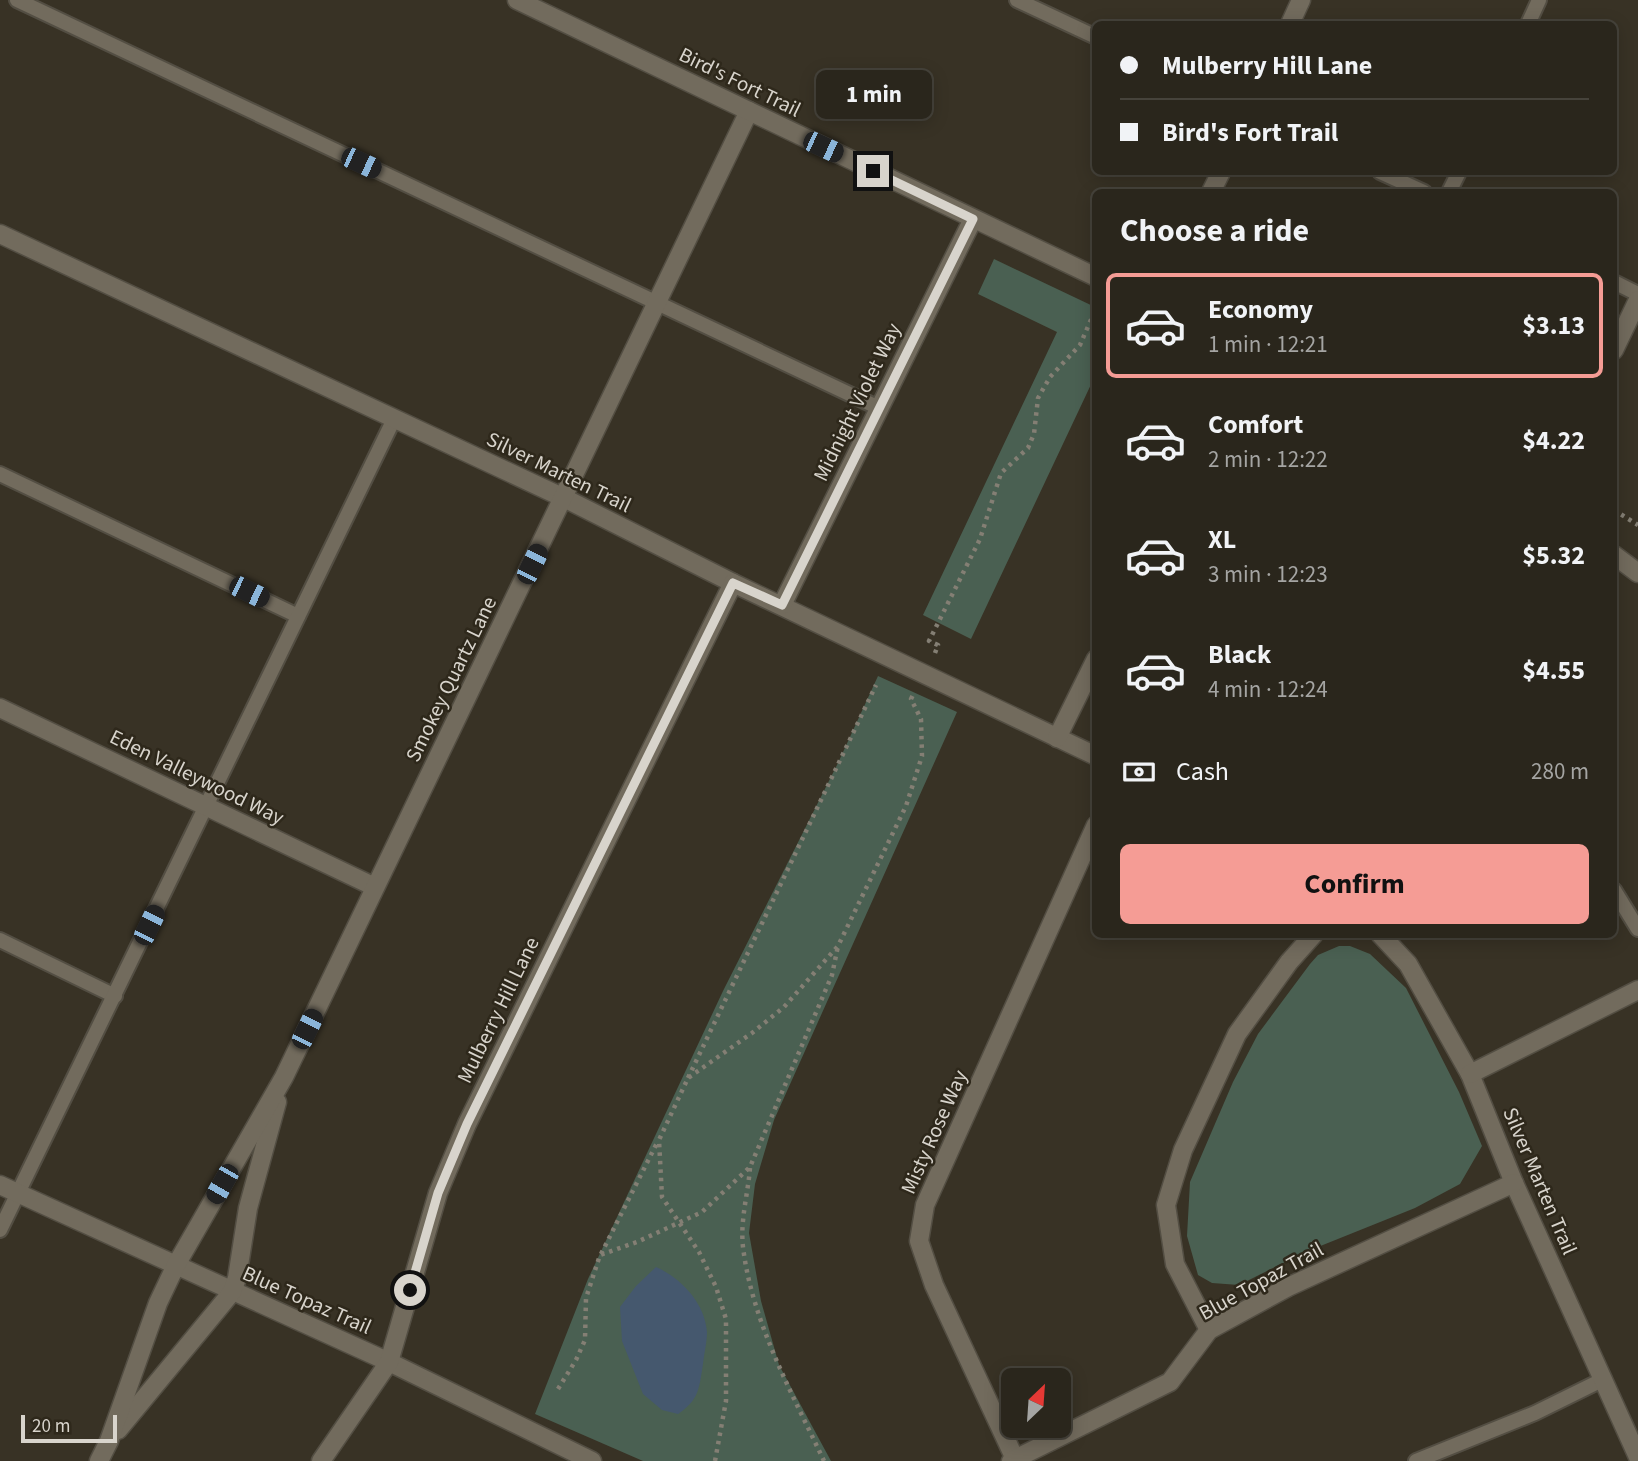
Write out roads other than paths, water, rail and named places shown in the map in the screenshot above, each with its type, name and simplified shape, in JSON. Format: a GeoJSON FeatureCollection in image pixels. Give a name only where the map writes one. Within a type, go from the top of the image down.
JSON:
{"type":"FeatureCollection","features":[{"type":"Feature","properties":{"kind":"street","name":"Bird's Fort Trail"},"geometry":{"type":"LineString","coordinates":[[517,0],[1092,275]]}},
{"type":"Feature","properties":{"kind":"street"},"geometry":{"type":"LineString","coordinates":[[1291,21],[1301,0]]}},
{"type":"Feature","properties":{"kind":"street","name":"Smokey Quartz Lane"},"geometry":{"type":"LineString","coordinates":[[99,1461],[109,1441],[158,1303],[176,1265],[284,1077],[749,111]]}},
{"type":"Feature","properties":{"kind":"street","name":"Midnight Violet Way"},"geometry":{"type":"LineString","coordinates":[[782,605],[973,219]]}},
{"type":"Feature","properties":{"kind":"street","name":"Silver Marten Trail"},"geometry":{"type":"LineString","coordinates":[[0,234],[564,498],[733,583],[1092,754]]}},
{"type":"Feature","properties":{"kind":"street"},"geometry":{"type":"LineString","coordinates":[[1617,344],[1638,300]]}},
{"type":"Feature","properties":{"kind":"street"},"geometry":{"type":"LineString","coordinates":[[1617,557],[1638,573]]}},
{"type":"Feature","properties":{"kind":"street","name":"Mulberry Hill Lane"},"geometry":{"type":"LineString","coordinates":[[321,1461],[388,1362],[438,1193],[467,1124],[733,583]]}},
{"type":"Feature","properties":{"kind":"street"},"geometry":{"type":"LineString","coordinates":[[1057,738],[1092,667]]}},
{"type":"Feature","properties":{"kind":"street","name":"Eden Valleywood Way"},"geometry":{"type":"LineString","coordinates":[[0,708],[375,887]]}},
{"type":"Feature","properties":{"kind":"street","name":"Misty Rose Way"},"geometry":{"type":"LineString","coordinates":[[1013,1460],[934,1285],[919,1241],[925,1205],[1092,834]]}},
{"type":"Feature","properties":{"kind":"street"},"geometry":{"type":"LineString","coordinates":[[1209,1330],[1175,1264],[1166,1205],[1183,1150],[1237,1034],[1289,962],[1310,938]]}},
{"type":"Feature","properties":{"kind":"street","name":"Silver Marten Trail"},"geometry":{"type":"LineString","coordinates":[[1384,938],[1408,964],[1470,1074],[1514,1183],[1638,1457]]}},
{"type":"Feature","properties":{"kind":"street"},"geometry":{"type":"LineString","coordinates":[[1470,1074],[1638,990]]}},
{"type":"Feature","properties":{"kind":"street","name":"Smokey Quartz Lane"},"geometry":{"type":"LineString","coordinates":[[109,1441],[232,1292],[237,1278],[248,1209],[284,1077]]}},
{"type":"Feature","properties":{"kind":"street","name":"Blue Topaz Trail"},"geometry":{"type":"LineString","coordinates":[[1013,1460],[1170,1382],[1209,1330],[1288,1287],[1514,1183]]}},
{"type":"Feature","properties":{"kind":"street","name":"Blue Topaz Trail"},"geometry":{"type":"LineString","coordinates":[[0,1185],[388,1362],[584,1459]]}},
{"type":"Feature","properties":{"kind":"lane"},"geometry":{"type":"LineString","coordinates":[[17,0],[879,408]]}},
{"type":"Feature","properties":{"kind":"lane"},"geometry":{"type":"LineString","coordinates":[[1017,0],[1092,35]]}},
{"type":"Feature","properties":{"kind":"lane"},"geometry":{"type":"LineString","coordinates":[[1529,21],[1539,0]]}},
{"type":"Feature","properties":{"kind":"lane"},"geometry":{"type":"LineString","coordinates":[[1387,175],[1417,189]]}},
{"type":"Feature","properties":{"kind":"lane"},"geometry":{"type":"LineString","coordinates":[[1617,283],[1638,293]]}},
{"type":"Feature","properties":{"kind":"lane"},"geometry":{"type":"LineString","coordinates":[[0,1230],[394,419]]}},
{"type":"Feature","properties":{"kind":"lane"},"geometry":{"type":"LineString","coordinates":[[0,474],[298,616]]}},
{"type":"Feature","properties":{"kind":"lane"},"geometry":{"type":"LineString","coordinates":[[1617,895],[1638,929]]}},
{"type":"Feature","properties":{"kind":"lane"},"geometry":{"type":"LineString","coordinates":[[0,940],[115,996]]}},
{"type":"Feature","properties":{"kind":"lane"},"geometry":{"type":"LineString","coordinates":[[1416,1461],[1535,1413],[1604,1378]]}},
{"type":"Feature","properties":{"kind":"water"},"geometry":{"type":"Polygon","coordinates":[[[656,1267],[674,1278],[690,1293],[702,1311],[707,1332],[697,1393],[690,1404],[678,1414],[662,1410],[643,1394],[622,1341],[620,1307],[636,1286],[656,1267]]]}}]}
